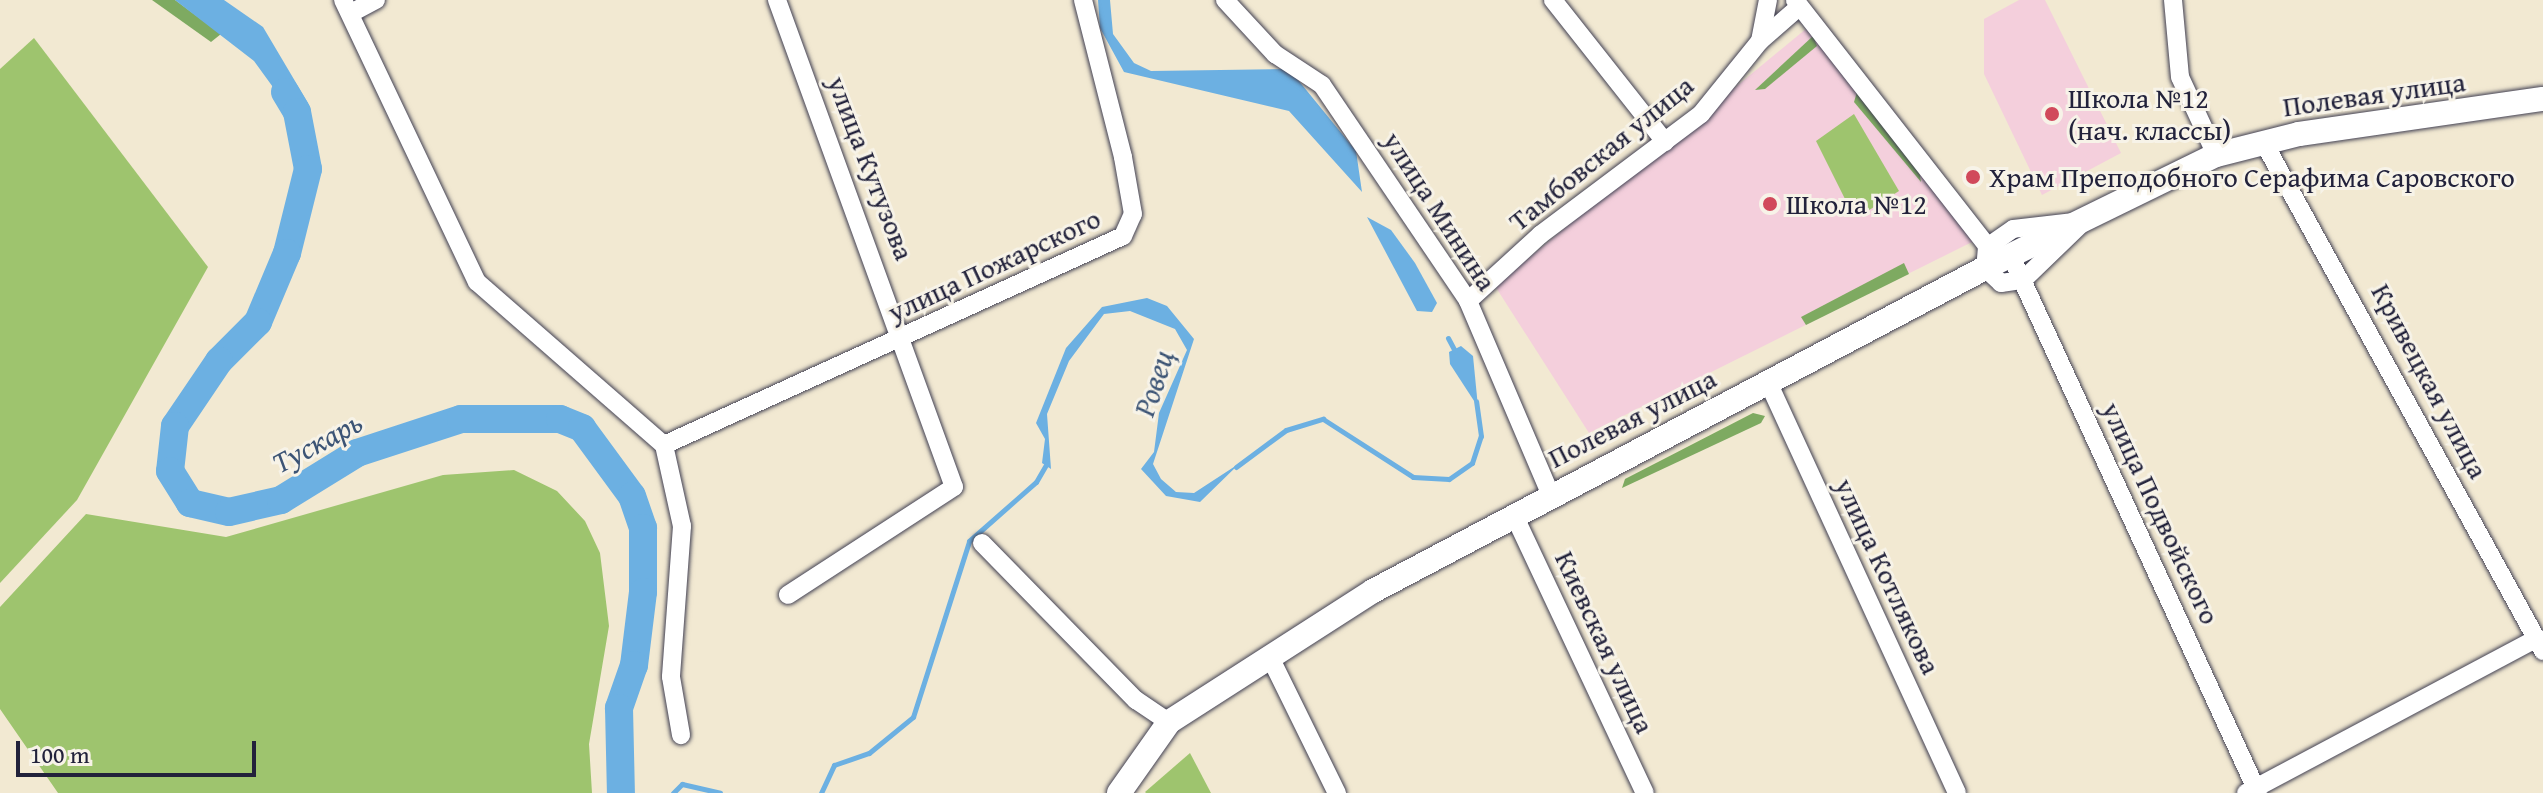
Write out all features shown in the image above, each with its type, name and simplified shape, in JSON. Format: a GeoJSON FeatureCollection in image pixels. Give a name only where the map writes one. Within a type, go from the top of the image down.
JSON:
{"type":"FeatureCollection","features":[{"type":"Feature","properties":{"kind":"street"},"geometry":{"type":"LineString","coordinates":[[376,0],[348,6],[444,222],[477,282],[664,445],[682,526],[671,677],[681,735]]}},
{"type":"Feature","properties":{"kind":"street","name":"улица Кутузова"},"geometry":{"type":"LineString","coordinates":[[777,0],[904,337],[954,487],[788,595]]}},
{"type":"Feature","properties":{"kind":"street","name":"улица Пожарского"},"geometry":{"type":"LineString","coordinates":[[664,445],[1097,254],[1130,226],[1123,157],[1083,0]]}},
{"type":"Feature","properties":{"kind":"street","name":"улица Минина"},"geometry":{"type":"LineString","coordinates":[[1225,0],[1275,54],[1322,85],[1468,301],[1550,493]]}},
{"type":"Feature","properties":{"kind":"street"},"geometry":{"type":"LineString","coordinates":[[1553,0],[1665,142]]}},
{"type":"Feature","properties":{"kind":"street","name":"Тамбовская улица"},"geometry":{"type":"LineString","coordinates":[[1760,41],[1768,0]]}},
{"type":"Feature","properties":{"kind":"street"},"geometry":{"type":"LineString","coordinates":[[2173,0],[2180,77],[2216,155]]}},
{"type":"Feature","properties":{"kind":"street","name":"Тамбовская улица"},"geometry":{"type":"LineString","coordinates":[[1468,301],[1540,235],[1701,114],[1760,41],[1797,4],[1996,258]]}},
{"type":"Feature","properties":{"kind":"street","name":"Полевая улица"},"geometry":{"type":"LineString","coordinates":[[1119,793],[1169,722],[1269,655],[1550,493],[1768,382],[1996,258],[2084,220],[2216,155],[2263,141],[2543,99]]}},
{"type":"Feature","properties":{"kind":"street","name":"Кривецкая улица"},"geometry":{"type":"LineString","coordinates":[[2263,141],[2540,644]]}},
{"type":"Feature","properties":{"kind":"street"},"geometry":{"type":"LineString","coordinates":[[1996,258],[2001,283],[2023,280],[2084,220]]}},
{"type":"Feature","properties":{"kind":"street","name":"улица Подвойского"},"geometry":{"type":"LineString","coordinates":[[1996,258],[2023,280],[2253,791]]}},
{"type":"Feature","properties":{"kind":"street","name":"улица Котлякова"},"geometry":{"type":"LineString","coordinates":[[1768,382],[1957,793]]}},
{"type":"Feature","properties":{"kind":"street","name":"Киевская улица"},"geometry":{"type":"LineString","coordinates":[[1514,515],[1645,793]]}},
{"type":"Feature","properties":{"kind":"street"},"geometry":{"type":"LineString","coordinates":[[982,543],[1136,700],[1169,722]]}},
{"type":"Feature","properties":{"kind":"street"},"geometry":{"type":"LineString","coordinates":[[2253,791],[2540,644]]}},
{"type":"Feature","properties":{"kind":"street"},"geometry":{"type":"LineString","coordinates":[[1269,655],[1337,793]]}},
{"type":"Feature","properties":{"kind":"shaded area","name":"Школа №12 (нач. классы)"},"geometry":{"type":"Polygon","coordinates":[[[2019,0],[2045,0],[2121,153],[2042,195],[1984,74],[1984,19],[2019,0]]]}},
{"type":"Feature","properties":{"kind":"shaded area","name":"Школа №12"},"geometry":{"type":"Polygon","coordinates":[[[1807,28],[1976,240],[1589,433],[1495,286],[1807,28]]]}},
{"type":"Feature","properties":{"kind":"green space"},"geometry":{"type":"Polygon","coordinates":[[[152,0],[175,0],[221,34],[211,42],[152,0]]]}},
{"type":"Feature","properties":{"kind":"green space"},"geometry":{"type":"Polygon","coordinates":[[[1813,36],[1817,46],[1765,89],[1755,90],[1813,36]]]}},
{"type":"Feature","properties":{"kind":"green space"},"geometry":{"type":"Polygon","coordinates":[[[34,38],[208,267],[77,500],[0,583],[0,69],[34,38]]]}},
{"type":"Feature","properties":{"kind":"green space"},"geometry":{"type":"Polygon","coordinates":[[[1857,92],[1919,169],[1921,182],[1854,102],[1857,92]]]}},
{"type":"Feature","properties":{"kind":"green space"},"geometry":{"type":"Polygon","coordinates":[[[1854,114],[1899,191],[1863,214],[1852,213],[1816,141],[1854,114]]]}},
{"type":"Feature","properties":{"kind":"green space"},"geometry":{"type":"Polygon","coordinates":[[[1904,263],[1909,274],[1806,325],[1801,317],[1904,263]]]}},
{"type":"Feature","properties":{"kind":"green space"},"geometry":{"type":"Polygon","coordinates":[[[1753,413],[1765,416],[1761,423],[1622,488],[1625,479],[1753,413]]]}},
{"type":"Feature","properties":{"kind":"green space"},"geometry":{"type":"Polygon","coordinates":[[[514,470],[557,491],[585,521],[600,553],[609,626],[589,744],[592,793],[58,793],[0,709],[0,607],[86,514],[226,537],[443,475],[514,470]]]}},
{"type":"Feature","properties":{"kind":"green space"},"geometry":{"type":"Polygon","coordinates":[[[1190,753],[1211,793],[1145,792],[1190,753]]]}},
{"type":"Feature","properties":{"kind":"water"},"geometry":{"type":"Polygon","coordinates":[[[175,0],[224,0],[263,27],[308,103],[318,153],[299,206],[306,220],[299,243],[284,236],[306,157],[299,123],[254,61],[175,0]]]}},
{"type":"Feature","properties":{"kind":"water"},"geometry":{"type":"Polygon","coordinates":[[[1098,0],[1110,0],[1113,34],[1134,63],[1151,71],[1282,69],[1294,75],[1356,151],[1362,192],[1289,111],[1124,72],[1100,28],[1098,0]]]}},
{"type":"Feature","properties":{"kind":"water"},"geometry":{"type":"Polygon","coordinates":[[[1367,217],[1391,230],[1415,263],[1437,303],[1432,312],[1417,311],[1367,217]]]}},
{"type":"Feature","properties":{"kind":"water"},"geometry":{"type":"Polygon","coordinates":[[[1147,298],[1167,306],[1194,339],[1153,464],[1161,479],[1176,492],[1194,493],[1240,463],[1200,502],[1166,496],[1141,469],[1154,452],[1159,413],[1187,350],[1175,329],[1130,311],[1104,314],[1069,361],[1047,414],[1051,469],[1042,463],[1045,439],[1036,423],[1066,348],[1102,307],[1147,298]]]}},
{"type":"Feature","properties":{"kind":"water"},"geometry":{"type":"Polygon","coordinates":[[[1461,346],[1473,356],[1478,407],[1450,364],[1449,352],[1461,346]]]}},
{"type":"Feature","properties":{"kind":"waterway","name":"Тускарь"},"geometry":{"type":"LineString","coordinates":[[285,92],[297,112],[308,169],[287,253],[258,322],[219,361],[175,426],[170,471],[190,503],[229,512],[281,500],[357,453],[461,419],[560,419],[582,428],[632,496],[643,528],[643,592],[634,665],[619,708],[621,793]]}},
{"type":"Feature","properties":{"kind":"waterway","name":"Ровец"},"geometry":{"type":"LineString","coordinates":[[1448,338],[1455,351]]}},
{"type":"Feature","properties":{"kind":"waterway","name":"Ровец"},"geometry":{"type":"LineString","coordinates":[[1236,467],[1286,430],[1323,419],[1413,477],[1449,479],[1472,463],[1481,436],[1476,401]]}},
{"type":"Feature","properties":{"kind":"waterway","name":"Ровец"},"geometry":{"type":"LineString","coordinates":[[821,793],[834,765],[869,753],[913,717],[969,541],[1036,482],[1047,463]]}},
{"type":"Feature","properties":{"kind":"waterway","name":"Ровец"},"geometry":{"type":"LineString","coordinates":[[673,793],[682,784],[720,793]]}},
{"type":"Feature","properties":{"kind":"place","name":"Школа №12 (нач. классы)"},"geometry":{"type":"Point","coordinates":[2052,114]}},
{"type":"Feature","properties":{"kind":"place","name":"Храм Преподобного Серафима Саровского"},"geometry":{"type":"Point","coordinates":[1973,177]}},
{"type":"Feature","properties":{"kind":"place","name":"Школа №12"},"geometry":{"type":"Point","coordinates":[1770,204]}}]}
